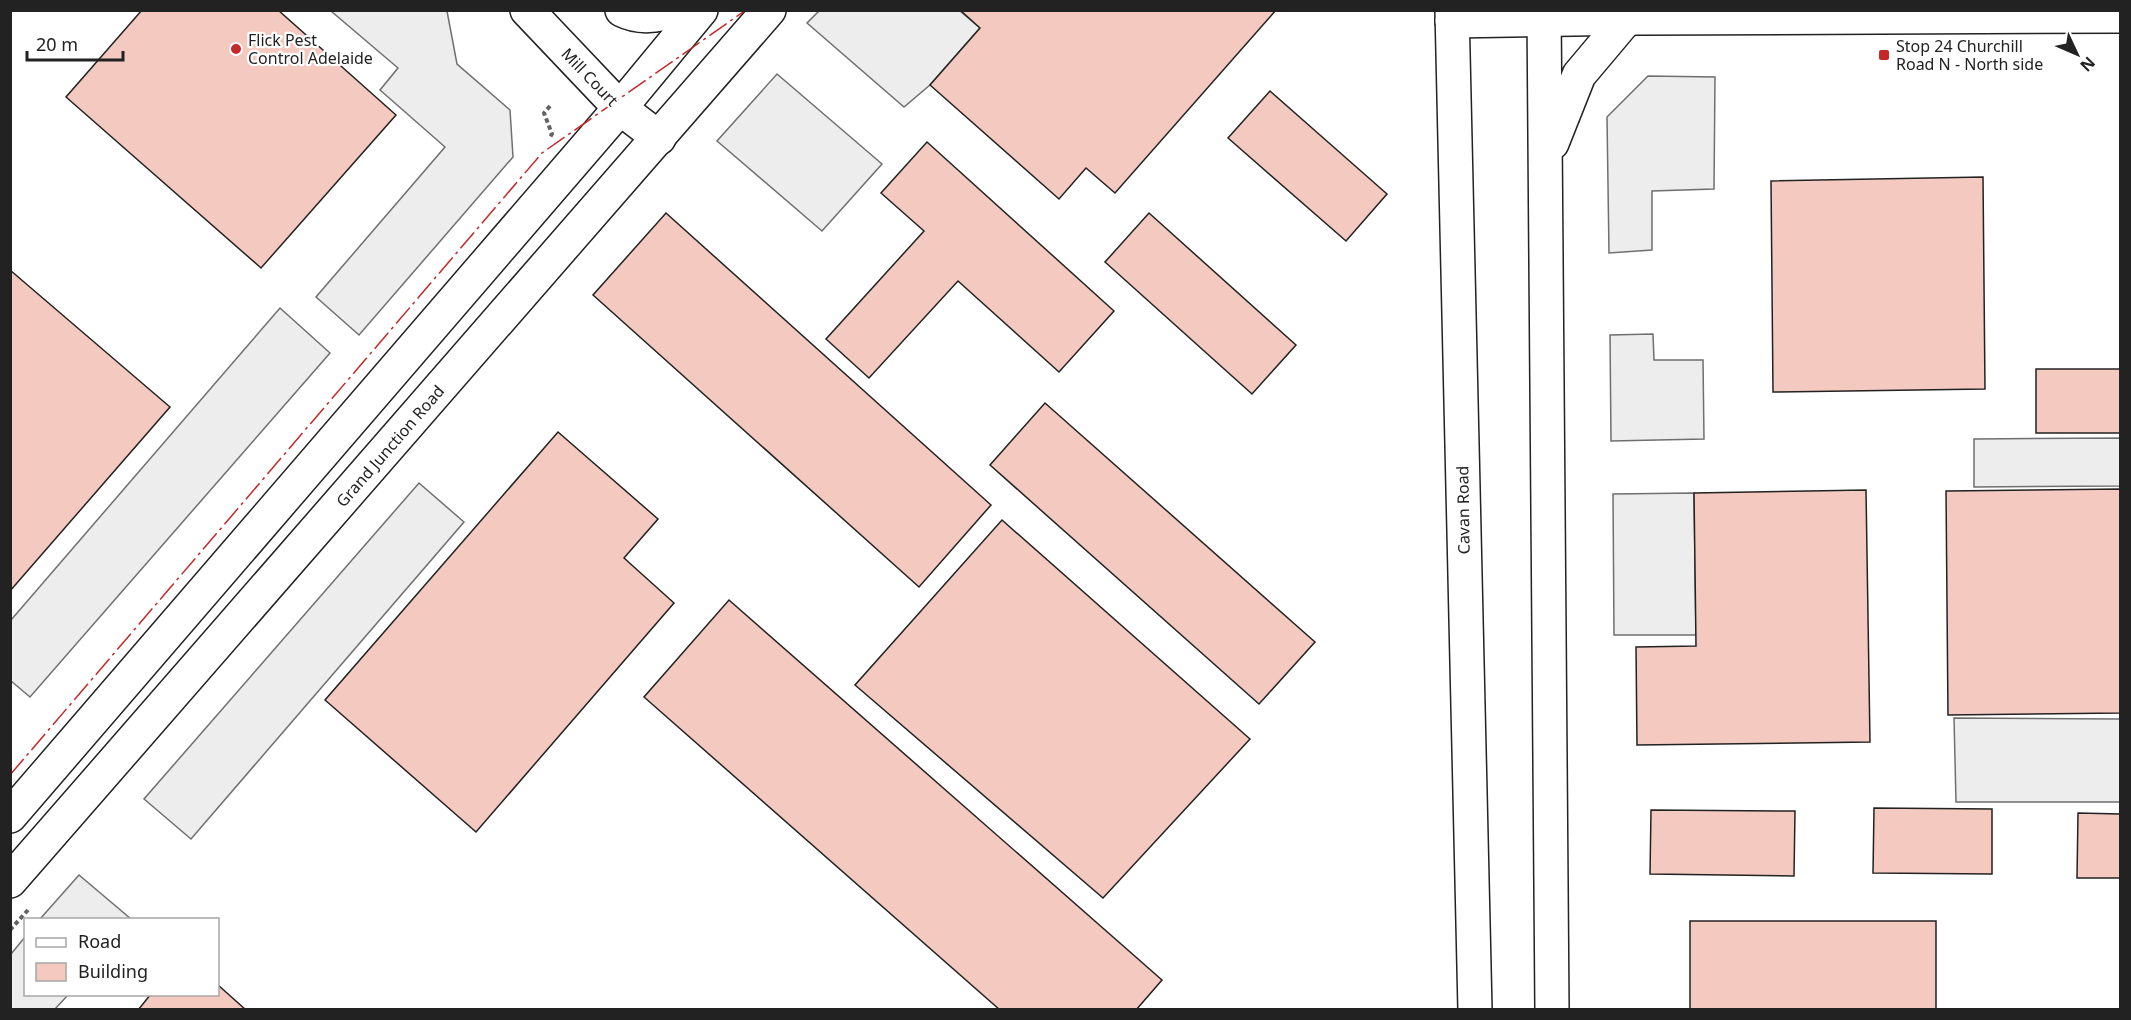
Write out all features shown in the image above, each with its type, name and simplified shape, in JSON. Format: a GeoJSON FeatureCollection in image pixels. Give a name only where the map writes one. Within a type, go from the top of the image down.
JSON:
{"type":"FeatureCollection","features":[{"type":"Feature","properties":{"kind":"main road","name":"Mill Court"},"geometry":{"type":"LineString","coordinates":[[527,10],[620,108],[659,138]]}},
{"type":"Feature","properties":{"kind":"main road"},"geometry":{"type":"LineString","coordinates":[[622,10],[629,14],[654,17],[676,10]]}},
{"type":"Feature","properties":{"kind":"main road"},"geometry":{"type":"LineString","coordinates":[[10,816],[620,108],[701,10]]}},
{"type":"Feature","properties":{"kind":"main road","name":"Grand Junction Road"},"geometry":{"type":"LineString","coordinates":[[12,877],[769,10]]}},
{"type":"Feature","properties":{"kind":"main road"},"geometry":{"type":"LineString","coordinates":[[1546,159],[1579,75],[1624,14]]}},
{"type":"Feature","properties":{"kind":"main road"},"geometry":{"type":"LineString","coordinates":[[1452,16],[1624,14],[2121,16]]}},
{"type":"Feature","properties":{"kind":"main road"},"geometry":{"type":"LineString","coordinates":[[1544,15],[1552,1010]]}},
{"type":"Feature","properties":{"kind":"main road","name":"Cavan Road"},"geometry":{"type":"LineString","coordinates":[[1452,16],[1474,1010]]}},
{"type":"Feature","properties":{"kind":"shaded area"},"geometry":{"type":"Polygon","coordinates":[[[331,11],[447,11],[457,64],[510,110],[513,157],[359,335],[316,297],[445,147],[380,90],[398,68],[331,11]]]}},
{"type":"Feature","properties":{"kind":"shaded area"},"geometry":{"type":"Polygon","coordinates":[[[819,11],[960,11],[980,28],[930,85],[904,107],[807,23],[819,11]]]}},
{"type":"Feature","properties":{"kind":"shaded area"},"geometry":{"type":"Polygon","coordinates":[[[777,74],[882,164],[822,231],[717,141],[777,74]]]}},
{"type":"Feature","properties":{"kind":"shaded area"},"geometry":{"type":"Polygon","coordinates":[[[1648,76],[1715,77],[1714,189],[1652,191],[1652,250],[1609,253],[1607,117],[1648,76]]]}},
{"type":"Feature","properties":{"kind":"shaded area"},"geometry":{"type":"Polygon","coordinates":[[[280,308],[330,353],[30,697],[11,681],[11,620],[280,308]]]}},
{"type":"Feature","properties":{"kind":"shaded area"},"geometry":{"type":"Polygon","coordinates":[[[1653,334],[1654,360],[1703,360],[1704,439],[1611,441],[1610,335],[1653,334]]]}},
{"type":"Feature","properties":{"kind":"shaded area"},"geometry":{"type":"Polygon","coordinates":[[[2120,438],[2120,486],[1974,487],[1974,439],[2120,438]]]}},
{"type":"Feature","properties":{"kind":"shaded area"},"geometry":{"type":"Polygon","coordinates":[[[419,483],[464,522],[191,839],[144,799],[419,483]]]}},
{"type":"Feature","properties":{"kind":"shaded area"},"geometry":{"type":"Polygon","coordinates":[[[1694,493],[1696,635],[1614,635],[1613,494],[1694,493]]]}},
{"type":"Feature","properties":{"kind":"shaded area"},"geometry":{"type":"Polygon","coordinates":[[[1954,718],[2120,719],[2120,802],[1956,802],[1954,718]]]}},
{"type":"Feature","properties":{"kind":"shaded area"},"geometry":{"type":"Polygon","coordinates":[[[79,875],[130,918],[41,918],[79,875]]]}},
{"type":"Feature","properties":{"kind":"shaded area"},"geometry":{"type":"Polygon","coordinates":[[[24,938],[24,996],[67,996],[55,1009],[11,1009],[11,954],[24,938]]]}},
{"type":"Feature","properties":{"kind":"building"},"geometry":{"type":"Polygon","coordinates":[[[142,10],[278,10],[396,115],[261,268],[66,97],[142,10]]]}},
{"type":"Feature","properties":{"kind":"building"},"geometry":{"type":"Polygon","coordinates":[[[960,10],[1276,10],[1115,193],[1086,168],[1059,199],[930,85],[980,28],[960,10]]]}},
{"type":"Feature","properties":{"kind":"building"},"geometry":{"type":"Polygon","coordinates":[[[1270,91],[1387,194],[1346,241],[1228,138],[1270,91]]]}},
{"type":"Feature","properties":{"kind":"building"},"geometry":{"type":"Polygon","coordinates":[[[927,142],[1114,311],[1059,372],[958,281],[869,378],[826,339],[924,231],[881,193],[927,142]]]}},
{"type":"Feature","properties":{"kind":"building"},"geometry":{"type":"Polygon","coordinates":[[[1983,177],[1985,389],[1773,392],[1771,181],[1983,177]]]}},
{"type":"Feature","properties":{"kind":"building"},"geometry":{"type":"Polygon","coordinates":[[[666,213],[991,505],[919,587],[593,295],[666,213]]]}},
{"type":"Feature","properties":{"kind":"building"},"geometry":{"type":"Polygon","coordinates":[[[1149,213],[1296,345],[1252,394],[1105,262],[1149,213]]]}},
{"type":"Feature","properties":{"kind":"building"},"geometry":{"type":"Polygon","coordinates":[[[10,270],[170,407],[10,591],[10,270]]]}},
{"type":"Feature","properties":{"kind":"building"},"geometry":{"type":"Polygon","coordinates":[[[2036,369],[2120,369],[2120,433],[2036,433],[2036,369]]]}},
{"type":"Feature","properties":{"kind":"building"},"geometry":{"type":"Polygon","coordinates":[[[1045,403],[1315,642],[1259,704],[990,465],[1045,403]]]}},
{"type":"Feature","properties":{"kind":"building"},"geometry":{"type":"Polygon","coordinates":[[[558,432],[658,519],[624,558],[674,603],[476,832],[325,700],[558,432]]]}},
{"type":"Feature","properties":{"kind":"building"},"geometry":{"type":"Polygon","coordinates":[[[2120,489],[2120,713],[1948,715],[1946,491],[2120,489]]]}},
{"type":"Feature","properties":{"kind":"building"},"geometry":{"type":"Polygon","coordinates":[[[1866,490],[1870,742],[1637,745],[1636,647],[1696,646],[1694,493],[1866,490]]]}},
{"type":"Feature","properties":{"kind":"building"},"geometry":{"type":"Polygon","coordinates":[[[1002,520],[1250,739],[1103,898],[855,685],[1002,520]]]}},
{"type":"Feature","properties":{"kind":"building"},"geometry":{"type":"Polygon","coordinates":[[[729,600],[1162,980],[1136,1010],[1000,1010],[644,697],[729,600]]]}},
{"type":"Feature","properties":{"kind":"building"},"geometry":{"type":"Polygon","coordinates":[[[1874,808],[1992,809],[1992,874],[1873,873],[1874,808]]]}},
{"type":"Feature","properties":{"kind":"building"},"geometry":{"type":"Polygon","coordinates":[[[1651,810],[1795,811],[1794,876],[1650,874],[1651,810]]]}},
{"type":"Feature","properties":{"kind":"building"},"geometry":{"type":"Polygon","coordinates":[[[2078,813],[2120,814],[2120,878],[2077,878],[2078,813]]]}},
{"type":"Feature","properties":{"kind":"building"},"geometry":{"type":"Polygon","coordinates":[[[1690,921],[1936,921],[1936,1010],[1690,1010],[1690,921]]]}},
{"type":"Feature","properties":{"kind":"building"},"geometry":{"type":"Polygon","coordinates":[[[219,986],[246,1010],[138,1010],[149,996],[219,996],[219,986]]]}},
{"type":"Feature","properties":{"kind":"power"},"geometry":{"type":"LineString","coordinates":[[10,775],[542,153],[746,10]]}},
{"type":"Feature","properties":{"kind":"place","name":"Flick Pest Control Adelaide"},"geometry":{"type":"Point","coordinates":[236,49]}},
{"type":"Feature","properties":{"kind":"place","name":"Stop 24 Churchill Road N - North side"},"geometry":{"type":"Point","coordinates":[1884,55]}}]}
